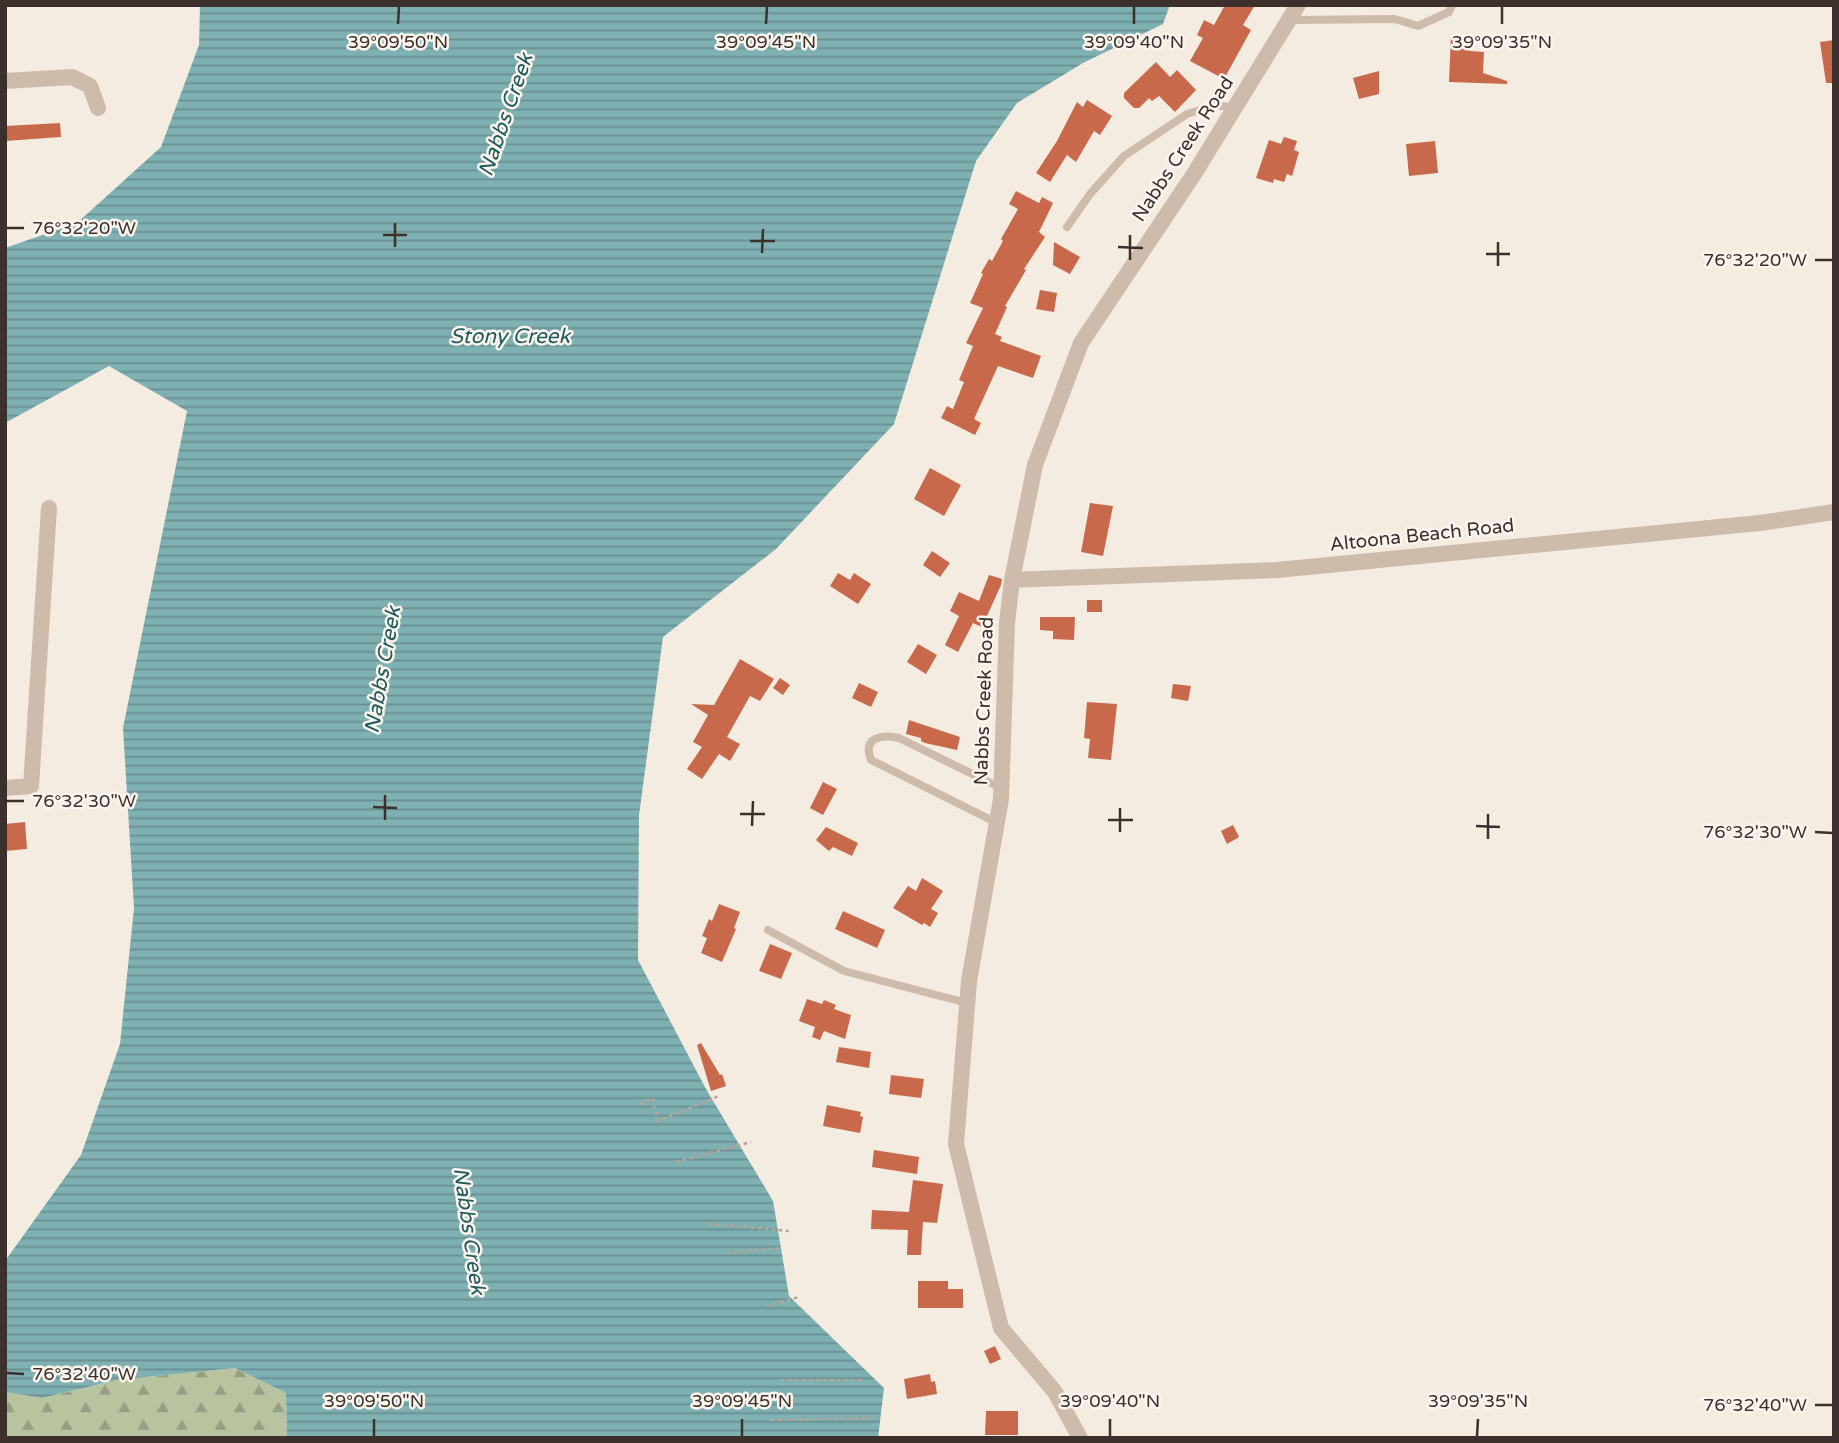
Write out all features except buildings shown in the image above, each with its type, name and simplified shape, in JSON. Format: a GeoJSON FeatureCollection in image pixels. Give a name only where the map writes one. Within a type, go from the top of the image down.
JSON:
{"type":"FeatureCollection","features":[{"type":"Feature","properties":{"kind":"street","name":"Nabbs Creek Road"},"geometry":{"type":"LineString","coordinates":[[1080,1438],[1055,1392],[1001,1328],[956,1143],[969,981],[1001,788],[1007,623],[1012,580],[1035,465],[1081,343],[1298,5]]}},
{"type":"Feature","properties":{"kind":"street"},"geometry":{"type":"LineString","coordinates":[[5,81],[72,77],[90,86],[98,108]]}},
{"type":"Feature","properties":{"kind":"street"},"geometry":{"type":"LineString","coordinates":[[5,788],[31,786],[49,508]]}},
{"type":"Feature","properties":{"kind":"street","name":"Altoona Beach Road"},"geometry":{"type":"LineString","coordinates":[[1012,580],[1277,570],[1760,523],[1834,512]]}},
{"type":"Feature","properties":{"kind":"lane"},"geometry":{"type":"LineString","coordinates":[[1289,20],[1395,19],[1418,26],[1448,12],[1452,5]]}},
{"type":"Feature","properties":{"kind":"lane"},"geometry":{"type":"LineString","coordinates":[[1067,227],[1090,194],[1124,156],[1187,114],[1216,105],[1234,108]]}},
{"type":"Feature","properties":{"kind":"lane"},"geometry":{"type":"LineString","coordinates":[[997,823],[871,760],[868,753],[870,744],[886,735],[899,738],[1001,788]]}},
{"type":"Feature","properties":{"kind":"lane"},"geometry":{"type":"LineString","coordinates":[[768,930],[844,971],[967,1003]]}},
{"type":"Feature","properties":{"kind":"path"},"geometry":{"type":"LineString","coordinates":[[640,1104],[652,1098],[658,1121],[719,1096]]}},
{"type":"Feature","properties":{"kind":"path"},"geometry":{"type":"LineString","coordinates":[[676,1161],[751,1142]]}},
{"type":"Feature","properties":{"kind":"path"},"geometry":{"type":"LineString","coordinates":[[709,1224],[789,1231]]}},
{"type":"Feature","properties":{"kind":"path"},"geometry":{"type":"LineString","coordinates":[[727,1253],[781,1248]]}},
{"type":"Feature","properties":{"kind":"path"},"geometry":{"type":"LineString","coordinates":[[767,1306],[799,1297]]}},
{"type":"Feature","properties":{"kind":"path"},"geometry":{"type":"LineString","coordinates":[[781,1380],[860,1380]]}},
{"type":"Feature","properties":{"kind":"path"},"geometry":{"type":"LineString","coordinates":[[771,1420],[874,1418]]}},
{"type":"Feature","properties":{"kind":"green space"},"geometry":{"type":"Polygon","coordinates":[[[235,1368],[286,1393],[285,1438],[5,1438],[5,1392],[42,1398],[117,1380],[235,1368]]]}},
{"type":"Feature","properties":{"kind":"water","name":"Stony Creek"},"geometry":{"type":"Polygon","coordinates":[[[200,5],[1170,5],[1163,24],[1083,63],[1017,103],[976,161],[894,424],[776,549],[663,637],[639,815],[638,960],[706,1089],[773,1201],[789,1296],[884,1388],[878,1438],[285,1438],[286,1393],[235,1368],[117,1380],[42,1398],[5,1392],[5,1261],[81,1155],[120,1044],[134,908],[123,728],[187,411],[109,366],[5,423],[5,248],[77,223],[161,147],[199,45],[200,5]]]}},
{"type":"Feature","properties":{"kind":"water label","name":"Nabbs Creek"},"geometry":{"type":"Point","coordinates":[506,115]}},
{"type":"Feature","properties":{"kind":"water label","name":"Nabbs Creek"},"geometry":{"type":"Point","coordinates":[383,670]}},
{"type":"Feature","properties":{"kind":"water label","name":"Nabbs Creek"},"geometry":{"type":"Point","coordinates":[469,1231]}}]}
